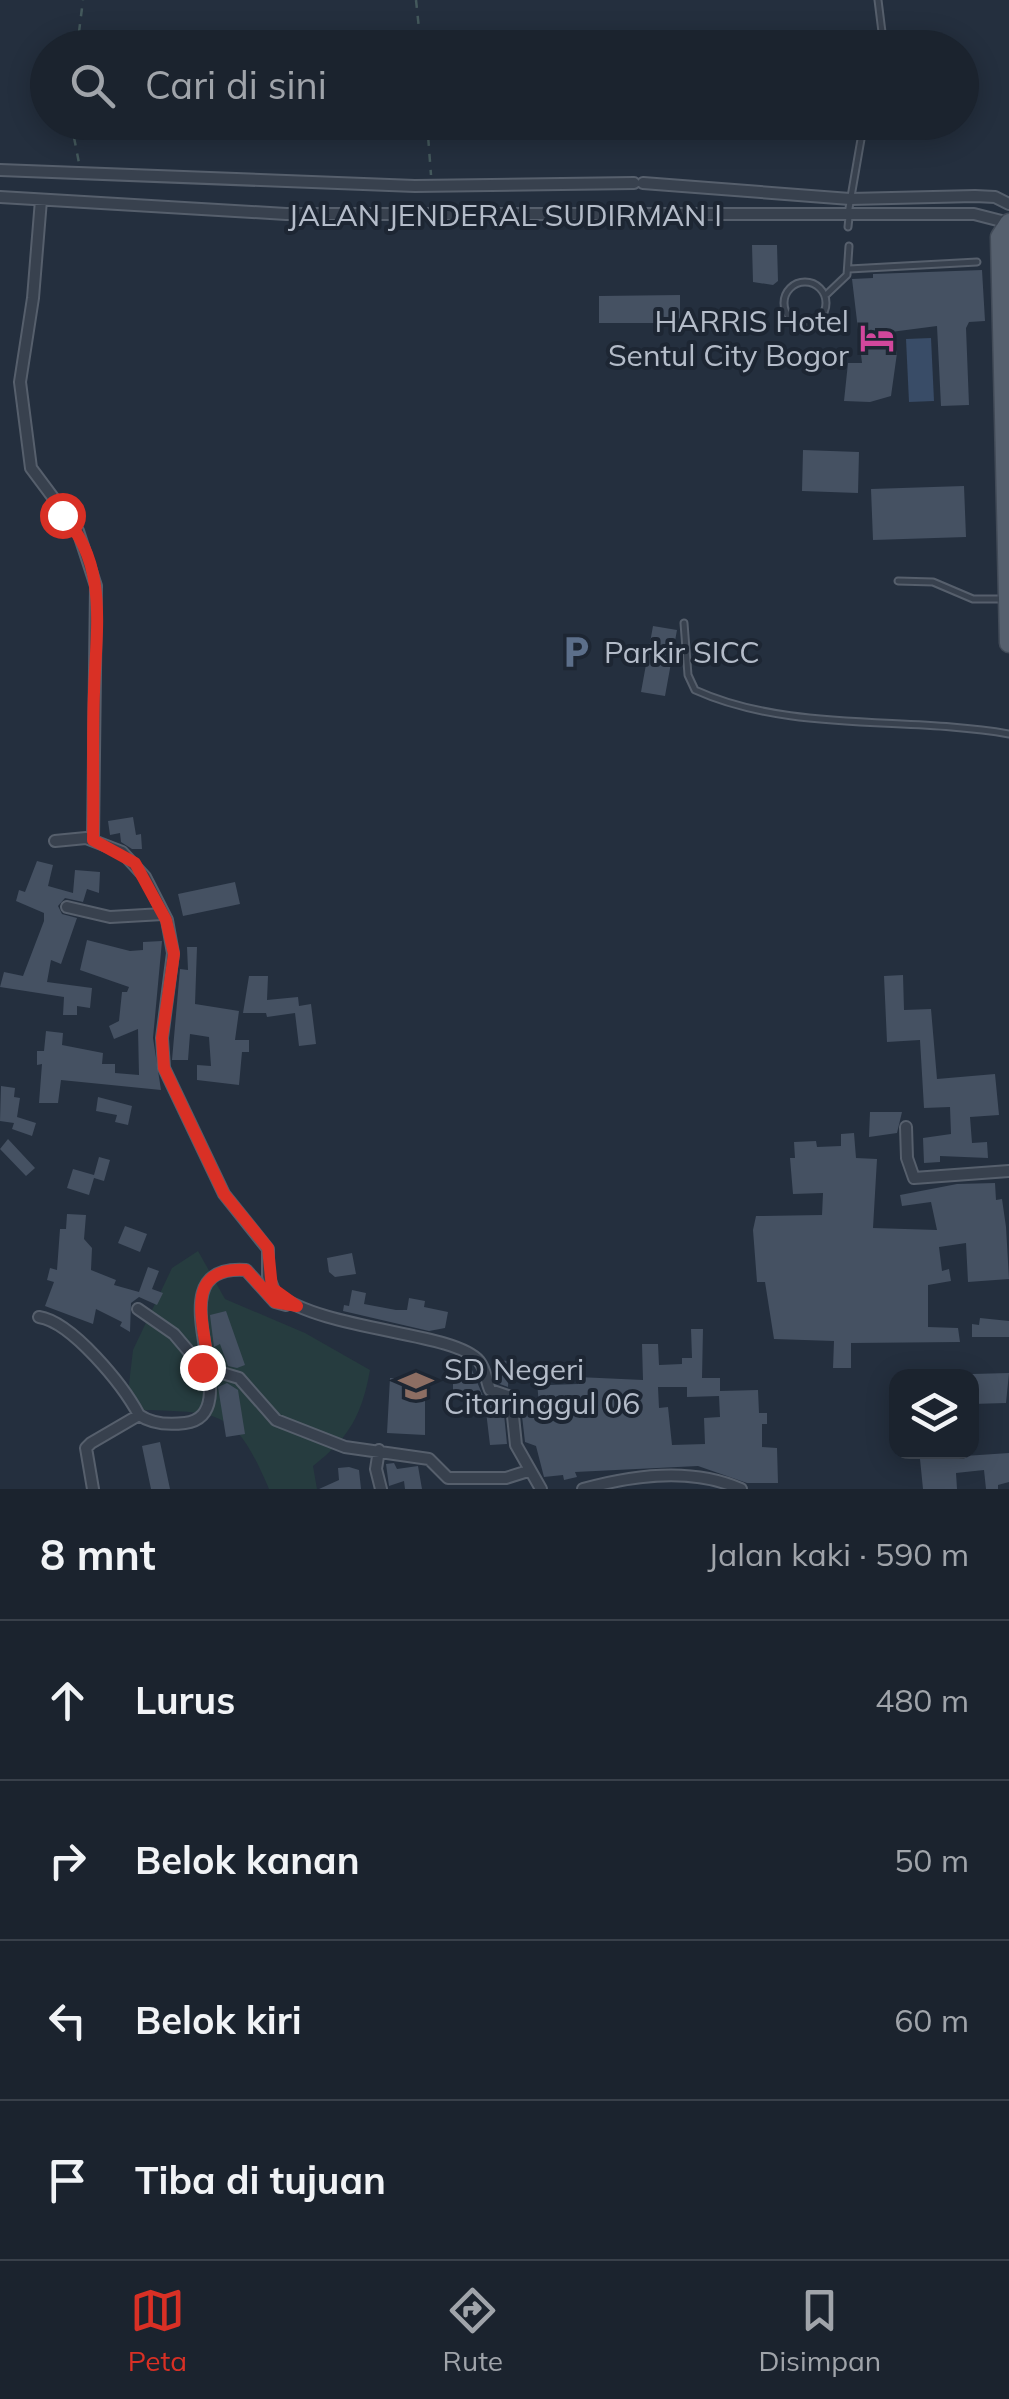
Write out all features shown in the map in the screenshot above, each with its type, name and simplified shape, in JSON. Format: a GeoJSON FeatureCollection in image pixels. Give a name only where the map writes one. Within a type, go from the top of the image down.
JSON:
{"type":"FeatureCollection","features":[{"type":"Feature","properties":{"kind":"main road"},"geometry":{"type":"LineString","coordinates":[[1009,223],[1000,237],[1005,324],[1009,642]]}},
{"type":"Feature","properties":{"kind":"street","name":"JALAN JENDERAL SUDIRMAN I"},"geometry":{"type":"LineString","coordinates":[[0,170],[432,186],[639,183],[850,199],[995,197],[1009,204]]}},
{"type":"Feature","properties":{"kind":"street"},"geometry":{"type":"LineString","coordinates":[[461,186],[462,213]]}},
{"type":"Feature","properties":{"kind":"street","name":"JALAN JENDERAL SUDIRMAN I"},"geometry":{"type":"LineString","coordinates":[[0,197],[286,214],[848,220],[974,214],[1009,223]]}},
{"type":"Feature","properties":{"kind":"street"},"geometry":{"type":"LineString","coordinates":[[41,200],[33,298],[20,382],[31,468],[78,531],[96,586],[93,840]]}},
{"type":"Feature","properties":{"kind":"street"},"geometry":{"type":"LineString","coordinates":[[54,841],[93,840],[135,863],[163,914],[174,954],[162,1038],[164,1068],[218,1184],[268,1248],[272,1288],[297,1306]]}},
{"type":"Feature","properties":{"kind":"street"},"geometry":{"type":"LineString","coordinates":[[67,907],[110,917],[163,914]]}},
{"type":"Feature","properties":{"kind":"street"},"geometry":{"type":"LineString","coordinates":[[906,1128],[907,1158],[914,1178],[1009,1171]]}},
{"type":"Feature","properties":{"kind":"street"},"geometry":{"type":"LineString","coordinates":[[39,1317],[62,1324],[127,1394],[139,1415],[170,1424],[196,1420],[209,1403],[198,1308],[206,1287],[219,1274],[246,1270],[275,1302],[340,1323],[424,1339],[475,1357],[482,1364],[490,1390],[511,1396],[516,1445],[541,1489]]}},
{"type":"Feature","properties":{"kind":"street"},"geometry":{"type":"LineString","coordinates":[[138,1310],[174,1334],[208,1371],[240,1378],[276,1420],[345,1448],[428,1460],[448,1478],[496,1483],[528,1472]]}},
{"type":"Feature","properties":{"kind":"street"},"geometry":{"type":"LineString","coordinates":[[93,1489],[86,1448],[139,1415]]}},
{"type":"Feature","properties":{"kind":"street"},"geometry":{"type":"LineString","coordinates":[[379,1450],[376,1469],[381,1489]]}},
{"type":"Feature","properties":{"kind":"street"},"geometry":{"type":"LineString","coordinates":[[583,1489],[627,1476],[660,1483],[706,1477],[742,1489]]}},
{"type":"Feature","properties":{"kind":"lane"},"geometry":{"type":"LineString","coordinates":[[878,0],[882,30]]}},
{"type":"Feature","properties":{"kind":"lane"},"geometry":{"type":"LineString","coordinates":[[848,220],[861,140]]}},
{"type":"Feature","properties":{"kind":"lane"},"geometry":{"type":"LineString","coordinates":[[826,297],[815,284],[797,286],[787,293],[784,311],[792,320],[808,322],[821,314],[826,297],[849,269],[848,246]]}},
{"type":"Feature","properties":{"kind":"lane"},"geometry":{"type":"LineString","coordinates":[[849,269],[977,262]]}},
{"type":"Feature","properties":{"kind":"lane"},"geometry":{"type":"LineString","coordinates":[[898,581],[933,582],[973,599],[1008,599]]}},
{"type":"Feature","properties":{"kind":"lane"},"geometry":{"type":"LineString","coordinates":[[684,623],[688,675],[695,690],[712,698],[821,717],[1009,734]]}},
{"type":"Feature","properties":{"kind":"path"},"geometry":{"type":"LineString","coordinates":[[79,30],[82,0]]}},
{"type":"Feature","properties":{"kind":"path"},"geometry":{"type":"LineString","coordinates":[[416,0],[418,30]]}},
{"type":"Feature","properties":{"kind":"path"},"geometry":{"type":"LineString","coordinates":[[74,140],[82,174]]}},
{"type":"Feature","properties":{"kind":"path"},"geometry":{"type":"LineString","coordinates":[[428,140],[432,186]]}},
{"type":"Feature","properties":{"kind":"green space"},"geometry":{"type":"Polygon","coordinates":[[[198,1251],[225,1299],[305,1333],[370,1370],[352,1424],[336,1446],[313,1466],[317,1489],[269,1489],[247,1444],[224,1421],[193,1412],[144,1410],[128,1393],[133,1350],[172,1268],[198,1251]]]}},
{"type":"Feature","properties":{"kind":"water"},"geometry":{"type":"Polygon","coordinates":[[[931,338],[934,401],[909,402],[906,339],[931,338]]]}},
{"type":"Feature","properties":{"kind":"building"},"geometry":{"type":"Polygon","coordinates":[[[752,245],[777,245],[778,281],[773,285],[753,282],[752,245]]]}},
{"type":"Feature","properties":{"kind":"building","name":"HARRIS Hotel Sentul City Bogor"},"geometry":{"type":"Polygon","coordinates":[[[982,270],[985,321],[969,322],[966,328],[969,405],[941,406],[937,326],[891,332],[897,353],[891,396],[870,402],[844,401],[848,363],[862,363],[852,279],[873,278],[873,274],[982,270]]]}},
{"type":"Feature","properties":{"kind":"building"},"geometry":{"type":"Polygon","coordinates":[[[680,295],[680,323],[599,323],[599,296],[680,295]]]}},
{"type":"Feature","properties":{"kind":"building"},"geometry":{"type":"Polygon","coordinates":[[[803,450],[859,452],[858,493],[802,491],[803,450]]]}},
{"type":"Feature","properties":{"kind":"building"},"geometry":{"type":"Polygon","coordinates":[[[964,486],[966,537],[873,540],[871,489],[964,486]]]}},
{"type":"Feature","properties":{"kind":"building"},"geometry":{"type":"Polygon","coordinates":[[[653,626],[677,630],[665,696],[641,692],[653,626]]]}},
{"type":"Feature","properties":{"kind":"building"},"geometry":{"type":"Polygon","coordinates":[[[133,817],[136,835],[141,834],[142,849],[132,849],[121,842],[120,833],[110,835],[108,821],[133,817]]]}},
{"type":"Feature","properties":{"kind":"building"},"geometry":{"type":"Polygon","coordinates":[[[37,861],[53,865],[48,886],[73,893],[75,870],[100,872],[99,893],[87,889],[83,902],[65,898],[58,906],[62,914],[77,918],[61,964],[51,960],[47,982],[92,988],[90,1008],[77,1006],[77,1015],[63,1015],[64,997],[0,987],[4,972],[23,976],[44,921],[44,913],[16,901],[19,890],[25,892],[37,861]]]}},
{"type":"Feature","properties":{"kind":"building"},"geometry":{"type":"Polygon","coordinates":[[[235,882],[240,904],[183,916],[178,894],[235,882]]]}},
{"type":"Feature","properties":{"kind":"building"},"geometry":{"type":"Polygon","coordinates":[[[87,940],[130,951],[143,950],[143,942],[162,941],[153,1038],[161,1090],[61,1080],[58,1103],[39,1103],[42,1064],[37,1065],[37,1051],[44,1051],[46,1031],[63,1033],[62,1045],[103,1053],[102,1064],[115,1064],[115,1073],[139,1075],[138,1029],[114,1039],[109,1026],[119,1021],[122,992],[129,987],[80,970],[87,940]]]}},
{"type":"Feature","properties":{"kind":"building"},"geometry":{"type":"Polygon","coordinates":[[[187,947],[197,947],[195,1004],[239,1011],[235,1040],[249,1040],[249,1052],[242,1052],[239,1085],[197,1080],[197,1065],[211,1066],[209,1037],[190,1034],[188,1060],[172,1060],[180,969],[188,970],[187,947]]]}},
{"type":"Feature","properties":{"kind":"building"},"geometry":{"type":"Polygon","coordinates":[[[903,975],[904,1010],[931,1009],[937,1079],[995,1074],[999,1115],[970,1117],[972,1143],[987,1142],[988,1158],[940,1156],[940,1162],[924,1163],[923,1138],[951,1134],[950,1107],[924,1108],[920,1040],[887,1042],[884,976],[903,975]]]}},
{"type":"Feature","properties":{"kind":"building"},"geometry":{"type":"Polygon","coordinates":[[[249,976],[268,976],[267,1000],[298,997],[299,1006],[311,1004],[316,1044],[299,1046],[295,1013],[267,1017],[266,1013],[243,1013],[249,976]]]}},
{"type":"Feature","properties":{"kind":"building"},"geometry":{"type":"Polygon","coordinates":[[[1,1086],[15,1088],[14,1097],[20,1098],[17,1117],[36,1123],[32,1136],[12,1129],[14,1123],[0,1121],[1,1086]]]}},
{"type":"Feature","properties":{"kind":"building"},"geometry":{"type":"Polygon","coordinates":[[[98,1097],[132,1106],[128,1125],[115,1122],[117,1115],[96,1111],[98,1097]]]}},
{"type":"Feature","properties":{"kind":"building"},"geometry":{"type":"Polygon","coordinates":[[[870,1112],[902,1112],[897,1133],[869,1137],[870,1112]]]}},
{"type":"Feature","properties":{"kind":"building"},"geometry":{"type":"Polygon","coordinates":[[[854,1133],[856,1158],[877,1159],[873,1228],[937,1230],[931,1202],[902,1206],[900,1195],[957,1184],[995,1183],[996,1200],[1002,1199],[1009,1279],[968,1282],[966,1243],[939,1247],[942,1271],[949,1269],[951,1281],[928,1285],[928,1327],[958,1328],[960,1342],[851,1343],[851,1368],[833,1368],[834,1341],[774,1339],[765,1282],[757,1282],[753,1230],[756,1216],[822,1215],[823,1193],[793,1194],[790,1158],[795,1158],[794,1142],[816,1141],[817,1147],[841,1146],[841,1134],[854,1133]]]}},
{"type":"Feature","properties":{"kind":"building"},"geometry":{"type":"Polygon","coordinates":[[[8,1139],[35,1168],[26,1176],[0,1149],[8,1139]]]}},
{"type":"Feature","properties":{"kind":"building"},"geometry":{"type":"Polygon","coordinates":[[[99,1157],[110,1160],[104,1181],[94,1178],[89,1195],[67,1188],[73,1169],[94,1175],[99,1157]]]}},
{"type":"Feature","properties":{"kind":"building"},"geometry":{"type":"Polygon","coordinates":[[[67,1214],[86,1215],[84,1239],[92,1248],[91,1270],[116,1280],[114,1285],[139,1292],[148,1267],[159,1271],[152,1289],[163,1293],[157,1305],[139,1297],[131,1303],[130,1332],[120,1326],[122,1322],[96,1309],[93,1324],[45,1306],[54,1282],[47,1280],[50,1268],[57,1270],[60,1229],[66,1229],[67,1214]]]}},
{"type":"Feature","properties":{"kind":"building"},"geometry":{"type":"Polygon","coordinates":[[[125,1226],[147,1234],[140,1252],[118,1243],[125,1226]]]}},
{"type":"Feature","properties":{"kind":"building"},"geometry":{"type":"Polygon","coordinates":[[[352,1253],[356,1274],[335,1277],[329,1272],[327,1258],[352,1253]]]}},
{"type":"Feature","properties":{"kind":"building"},"geometry":{"type":"Polygon","coordinates":[[[352,1290],[366,1293],[364,1304],[396,1310],[407,1310],[409,1298],[425,1301],[424,1307],[448,1312],[445,1328],[429,1331],[343,1311],[344,1305],[349,1306],[352,1290]]]}},
{"type":"Feature","properties":{"kind":"building"},"geometry":{"type":"Polygon","coordinates":[[[226,1311],[245,1365],[237,1368],[228,1366],[220,1344],[214,1347],[210,1315],[226,1311]]]}},
{"type":"Feature","properties":{"kind":"building"},"geometry":{"type":"Polygon","coordinates":[[[980,1318],[1009,1321],[1009,1337],[972,1337],[972,1324],[979,1325],[980,1318]]]}},
{"type":"Feature","properties":{"kind":"building"},"geometry":{"type":"Polygon","coordinates":[[[691,1329],[703,1329],[702,1378],[720,1378],[720,1391],[758,1390],[759,1413],[767,1413],[767,1424],[762,1424],[762,1447],[777,1448],[778,1483],[747,1483],[698,1466],[575,1472],[577,1477],[564,1480],[563,1475],[544,1477],[536,1446],[525,1442],[521,1407],[539,1407],[537,1380],[549,1380],[549,1385],[578,1384],[578,1377],[643,1380],[642,1344],[658,1344],[659,1365],[682,1364],[682,1358],[692,1358],[691,1329]],[[658,1387],[659,1408],[668,1407],[672,1445],[705,1444],[704,1418],[720,1417],[719,1396],[687,1397],[687,1387],[658,1387]]]}},
{"type":"Feature","properties":{"kind":"building"},"geometry":{"type":"Polygon","coordinates":[[[492,1360],[509,1361],[508,1387],[497,1383],[492,1360]]]}},
{"type":"Feature","properties":{"kind":"building"},"geometry":{"type":"Polygon","coordinates":[[[472,1370],[483,1396],[503,1404],[507,1444],[490,1445],[485,1403],[453,1397],[453,1377],[471,1377],[472,1370]]]}},
{"type":"Feature","properties":{"kind":"building"},"geometry":{"type":"Polygon","coordinates":[[[1009,1373],[1006,1403],[979,1404],[979,1374],[1009,1373]]]}},
{"type":"Feature","properties":{"kind":"building"},"geometry":{"type":"Polygon","coordinates":[[[390,1378],[425,1380],[425,1435],[387,1433],[390,1378]]]}},
{"type":"Feature","properties":{"kind":"building"},"geometry":{"type":"Polygon","coordinates":[[[227,1383],[238,1390],[245,1434],[226,1437],[218,1387],[227,1383]]]}},
{"type":"Feature","properties":{"kind":"building"},"geometry":{"type":"Polygon","coordinates":[[[160,1442],[170,1489],[151,1489],[142,1446],[160,1442]]]}},
{"type":"Feature","properties":{"kind":"building"},"geometry":{"type":"Polygon","coordinates":[[[1009,1453],[1009,1482],[998,1485],[998,1489],[986,1489],[984,1470],[956,1473],[957,1489],[923,1489],[920,1459],[979,1459],[979,1455],[1009,1453]]]}},
{"type":"Feature","properties":{"kind":"building"},"geometry":{"type":"Polygon","coordinates":[[[394,1463],[397,1469],[418,1466],[422,1489],[405,1489],[404,1481],[389,1486],[386,1464],[394,1463]]]}},
{"type":"Feature","properties":{"kind":"building"},"geometry":{"type":"Polygon","coordinates":[[[338,1468],[359,1470],[361,1489],[319,1489],[339,1480],[338,1468]]]}},
{"type":"Feature","properties":{"kind":"place","name":"HARRIS Hotel Sentul City Bogor"},"geometry":{"type":"Point","coordinates":[877,338]}},
{"type":"Feature","properties":{"kind":"place","name":"Parkir SICC"},"geometry":{"type":"Point","coordinates":[576,652]}},
{"type":"Feature","properties":{"kind":"place","name":"SD Negeri Citaringgul 06"},"geometry":{"type":"Point","coordinates":[416,1386]}},
{"type":"Feature","properties":{"kind":"route"},"geometry":{"type":"LineString","coordinates":[[62,515],[78,531],[96,586],[93,840],[104,842],[135,863],[166,920],[174,954],[162,1038],[164,1068],[224,1194],[251,1232],[268,1248],[272,1288],[297,1306],[275,1302],[246,1270],[219,1274],[206,1287],[198,1308],[209,1356],[208,1371],[202,1367]]}}]}
